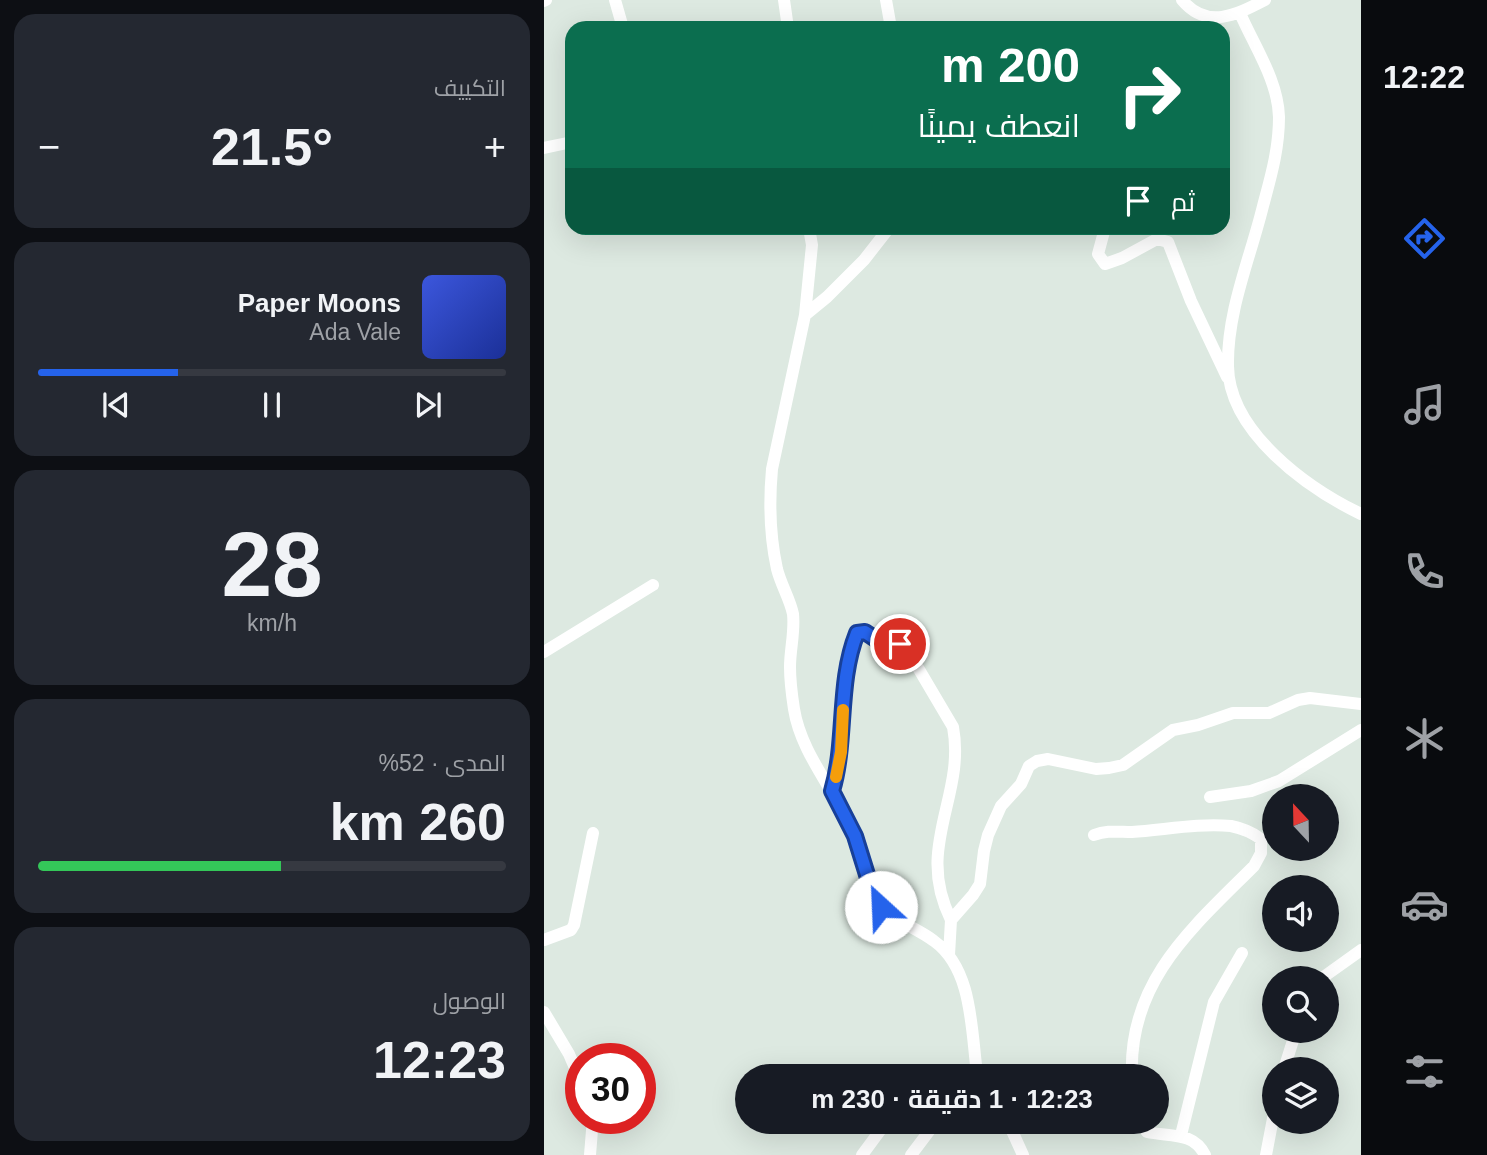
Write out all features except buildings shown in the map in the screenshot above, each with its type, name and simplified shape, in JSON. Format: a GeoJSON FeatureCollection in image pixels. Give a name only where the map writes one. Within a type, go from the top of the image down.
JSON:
{"type":"FeatureCollection","features":[{"type":"Feature","properties":{"kind":"street"},"geometry":{"type":"LineString","coordinates":[[615,0],[621,21]]}},
{"type":"Feature","properties":{"kind":"street"},"geometry":{"type":"LineString","coordinates":[[784,0],[787,21]]}},
{"type":"Feature","properties":{"kind":"street"},"geometry":{"type":"LineString","coordinates":[[886,0],[890,21]]}},
{"type":"Feature","properties":{"kind":"street"},"geometry":{"type":"LineString","coordinates":[[1182,0],[1190,10],[1207,17],[1220,18],[1240,13],[1265,0]]}},
{"type":"Feature","properties":{"kind":"street"},"geometry":{"type":"LineString","coordinates":[[1231,384],[1227,368],[1230,333],[1237,295],[1274,172],[1279,114],[1276,93],[1266,67],[1240,13]]}},
{"type":"Feature","properties":{"kind":"street"},"geometry":{"type":"LineString","coordinates":[[544,148],[565,144]]}},
{"type":"Feature","properties":{"kind":"street"},"geometry":{"type":"LineString","coordinates":[[810,235],[812,245],[805,315],[772,469],[771,524],[777,570],[793,618],[790,667],[794,710],[807,748],[855,836],[873,894],[881,907],[936,942],[949,955],[961,977],[973,1064]]}},
{"type":"Feature","properties":{"kind":"street"},"geometry":{"type":"LineString","coordinates":[[805,315],[864,260],[884,235]]}},
{"type":"Feature","properties":{"kind":"street"},"geometry":{"type":"LineString","coordinates":[[1103,235],[1098,254],[1105,264],[1157,239],[1168,242],[1191,301],[1249,427],[1271,454],[1292,471],[1361,514]]}},
{"type":"Feature","properties":{"kind":"street"},"geometry":{"type":"LineString","coordinates":[[544,652],[653,585]]}},
{"type":"Feature","properties":{"kind":"street"},"geometry":{"type":"LineString","coordinates":[[832,791],[838,769],[846,683],[857,633],[865,632],[886,646],[904,644],[953,727],[955,739],[955,756],[937,844],[940,894],[951,920],[949,955]]}},
{"type":"Feature","properties":{"kind":"street"},"geometry":{"type":"LineString","coordinates":[[951,920],[980,884],[984,851],[1001,806],[1021,784],[1029,766],[1037,761],[1049,759],[1096,769],[1109,768],[1123,765],[1173,730],[1233,713],[1269,713],[1298,699],[1310,698],[1361,704]]}},
{"type":"Feature","properties":{"kind":"street"},"geometry":{"type":"LineString","coordinates":[[1210,797],[1251,791],[1279,781],[1361,730]]}},
{"type":"Feature","properties":{"kind":"street"},"geometry":{"type":"LineString","coordinates":[[1094,835],[1105,831],[1232,826],[1253,833],[1261,839],[1261,853],[1254,866],[1189,932],[1158,972],[1143,1008],[1134,1041],[1133,1064]]}},
{"type":"Feature","properties":{"kind":"street"},"geometry":{"type":"LineString","coordinates":[[544,940],[571,930],[574,925],[593,833]]}},
{"type":"Feature","properties":{"kind":"street"},"geometry":{"type":"LineString","coordinates":[[1339,966],[1361,950]]}},
{"type":"Feature","properties":{"kind":"street"},"geometry":{"type":"LineString","coordinates":[[1181,1135],[1214,1002],[1242,953]]}},
{"type":"Feature","properties":{"kind":"street"},"geometry":{"type":"LineString","coordinates":[[544,1012],[565,1046]]}},
{"type":"Feature","properties":{"kind":"street"},"geometry":{"type":"LineString","coordinates":[[590,1155],[592,1134]]}},
{"type":"Feature","properties":{"kind":"street"},"geometry":{"type":"LineString","coordinates":[[862,1155],[878,1134]]}},
{"type":"Feature","properties":{"kind":"street"},"geometry":{"type":"LineString","coordinates":[[911,1155],[927,1134]]}},
{"type":"Feature","properties":{"kind":"street"},"geometry":{"type":"LineString","coordinates":[[1014,1134],[1024,1155]]}},
{"type":"Feature","properties":{"kind":"street"},"geometry":{"type":"LineString","coordinates":[[1169,1134],[1181,1135],[1198,1144],[1205,1155]]}},
{"type":"Feature","properties":{"kind":"street"},"geometry":{"type":"LineString","coordinates":[[1266,1155],[1270,1134]]}},
{"type":"Feature","properties":{"kind":"slow traffic"},"geometry":{"type":"LineString","coordinates":[[836,777],[841,752],[843,710]]}},
{"type":"Feature","properties":{"kind":"route"},"geometry":{"type":"LineString","coordinates":[[881,907],[864,870],[855,836],[832,791],[841,752],[846,683],[855,637],[859,631],[886,646],[900,644]]}}]}
